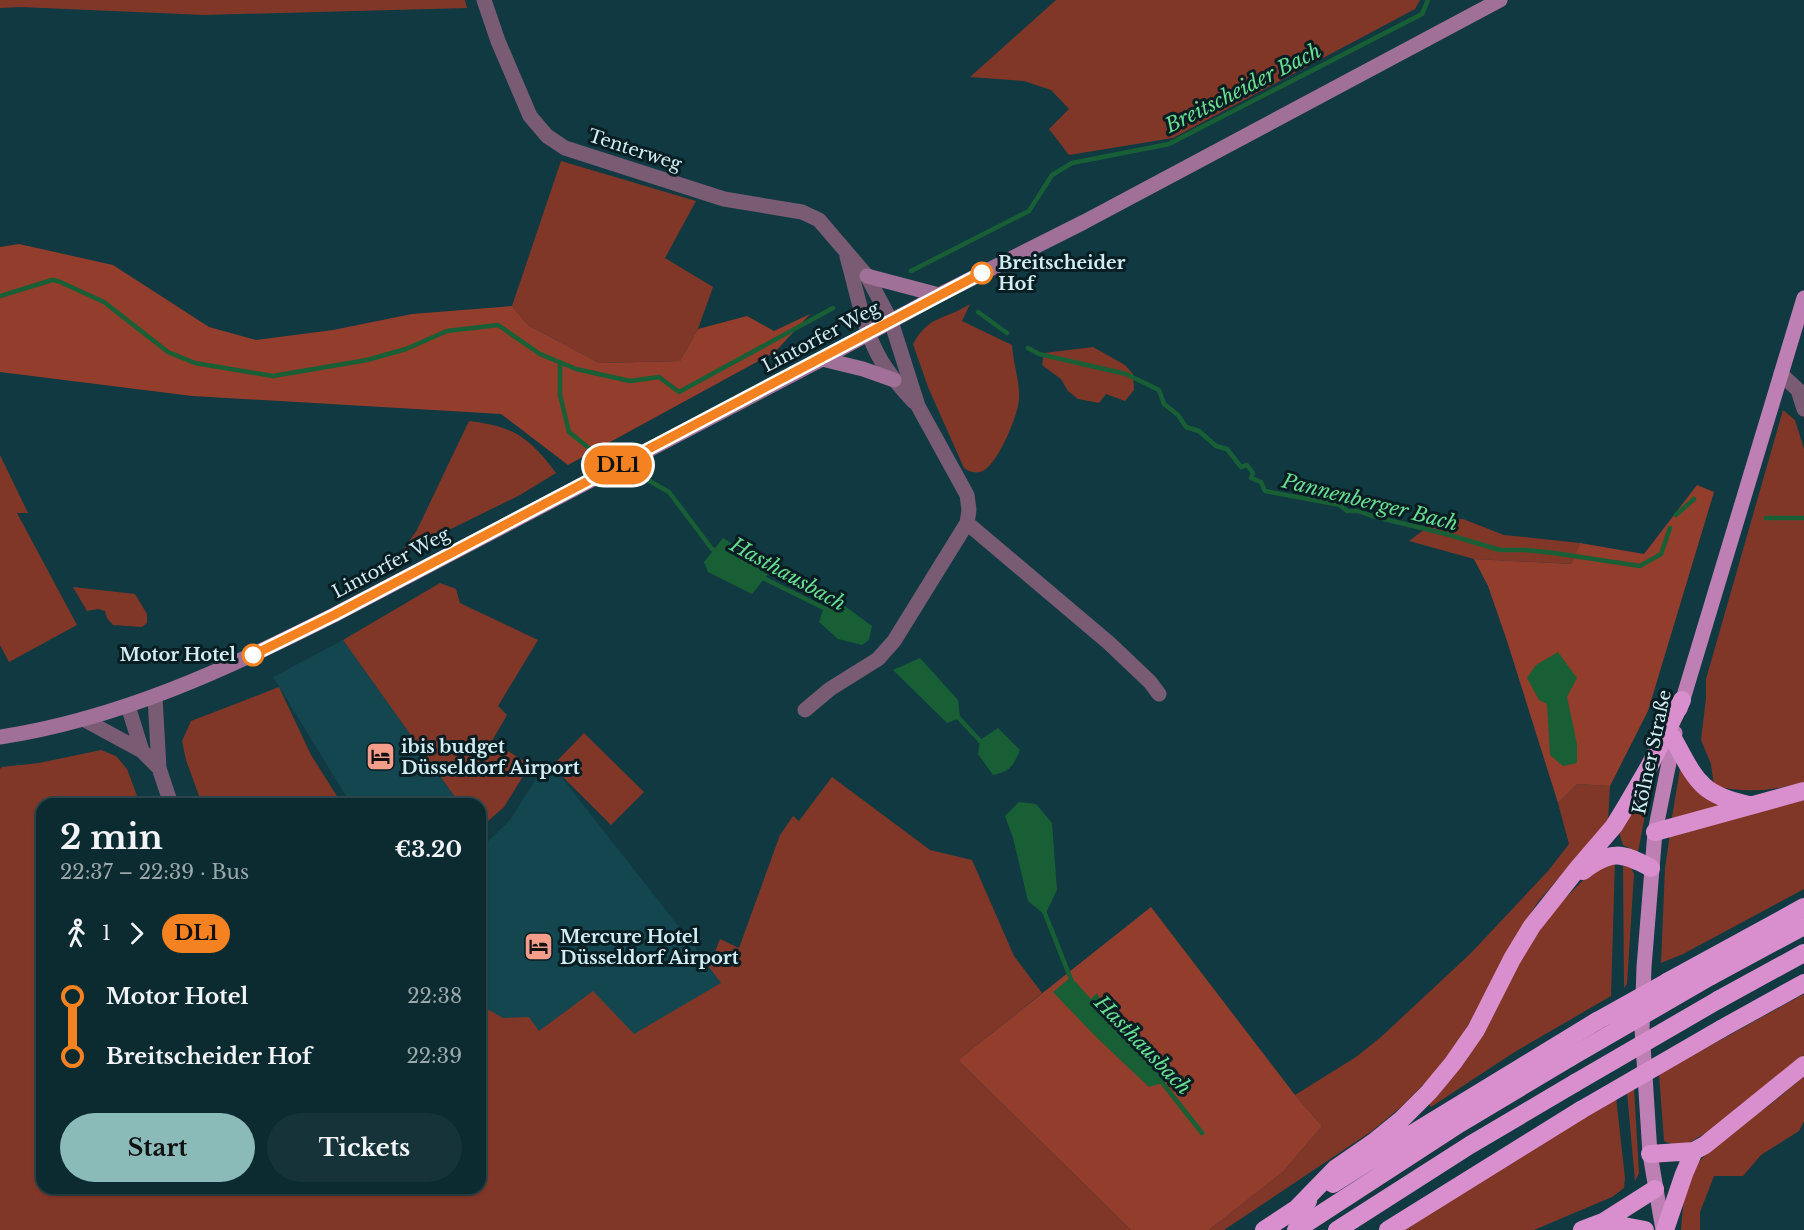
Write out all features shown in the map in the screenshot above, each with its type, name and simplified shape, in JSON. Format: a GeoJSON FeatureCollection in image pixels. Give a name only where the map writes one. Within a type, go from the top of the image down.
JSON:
{"type":"FeatureCollection","features":[{"type":"Feature","properties":{"kind":"highway"},"geometry":{"type":"LineString","coordinates":[[1297,1208],[1335,1169],[1401,1120],[1448,1070],[1476,1030],[1527,934],[1544,910],[1614,826],[1650,765],[1682,700]]}},
{"type":"Feature","properties":{"kind":"highway"},"geometry":{"type":"LineString","coordinates":[[1674,738],[1692,772],[1708,790],[1726,800],[1751,806]]}},
{"type":"Feature","properties":{"kind":"highway"},"geometry":{"type":"LineString","coordinates":[[1655,832],[1804,791]]}},
{"type":"Feature","properties":{"kind":"highway"},"geometry":{"type":"LineString","coordinates":[[1566,883],[1599,859],[1612,855],[1630,857],[1652,868]]}},
{"type":"Feature","properties":{"kind":"highway"},"geometry":{"type":"LineString","coordinates":[[1264,1230],[1427,1125],[1597,1021],[1804,907]]}},
{"type":"Feature","properties":{"kind":"highway"},"geometry":{"type":"LineString","coordinates":[[1296,1230],[1459,1124],[1711,976],[1804,926]]}},
{"type":"Feature","properties":{"kind":"highway"},"geometry":{"type":"LineString","coordinates":[[1337,1230],[1470,1145],[1718,1000],[1804,953]]}},
{"type":"Feature","properties":{"kind":"highway"},"geometry":{"type":"LineString","coordinates":[[1388,1230],[1581,1110],[1804,983]]}},
{"type":"Feature","properties":{"kind":"highway"},"geometry":{"type":"LineString","coordinates":[[1650,1154],[1694,1151],[1705,1145],[1804,1065]]}},
{"type":"Feature","properties":{"kind":"highway"},"geometry":{"type":"LineString","coordinates":[[1664,1230],[1683,1174],[1694,1151]]}},
{"type":"Feature","properties":{"kind":"highway"},"geometry":{"type":"LineString","coordinates":[[1582,1230],[1603,1222],[1655,1189]]}},
{"type":"Feature","properties":{"kind":"highway"},"geometry":{"type":"LineString","coordinates":[[1603,1222],[1645,1230]]}},
{"type":"Feature","properties":{"kind":"main road","name":"Lintorfer Weg"},"geometry":{"type":"LineString","coordinates":[[0,736],[83,719],[128,706],[253,656],[822,359],[939,295],[1084,222],[1500,0]]}},
{"type":"Feature","properties":{"kind":"main road"},"geometry":{"type":"LineString","coordinates":[[867,276],[939,295]]}},
{"type":"Feature","properties":{"kind":"main road","name":"Kölner Straße"},"geometry":{"type":"LineString","coordinates":[[1664,1230],[1650,1154],[1642,1029],[1655,832],[1682,700],[1804,298]]}},
{"type":"Feature","properties":{"kind":"main road"},"geometry":{"type":"LineString","coordinates":[[822,359],[863,369],[894,380]]}},
{"type":"Feature","properties":{"kind":"street","name":"Tenterweg"},"geometry":{"type":"LineString","coordinates":[[484,0],[498,41],[530,116],[538,128],[554,142],[565,148],[724,199],[811,215],[827,227],[867,276],[891,321]]}},
{"type":"Feature","properties":{"kind":"street","name":"Tenterweg"},"geometry":{"type":"LineString","coordinates":[[846,253],[868,334]]}},
{"type":"Feature","properties":{"kind":"street"},"geometry":{"type":"LineString","coordinates":[[805,710],[830,689],[878,659],[894,641],[967,523],[969,510],[967,495],[918,406],[891,321]]}},
{"type":"Feature","properties":{"kind":"street"},"geometry":{"type":"LineString","coordinates":[[868,334],[880,360],[894,380],[918,406]]}},
{"type":"Feature","properties":{"kind":"street"},"geometry":{"type":"LineString","coordinates":[[1781,374],[1798,390],[1804,409]]}},
{"type":"Feature","properties":{"kind":"street"},"geometry":{"type":"LineString","coordinates":[[967,523],[1109,644],[1150,682],[1159,694]]}},
{"type":"Feature","properties":{"kind":"street"},"geometry":{"type":"LineString","coordinates":[[155,697],[159,768],[169,798]]}},
{"type":"Feature","properties":{"kind":"street"},"geometry":{"type":"LineString","coordinates":[[128,706],[142,751]]}},
{"type":"Feature","properties":{"kind":"street"},"geometry":{"type":"LineString","coordinates":[[83,719],[142,751],[159,768]]}},
{"type":"Feature","properties":{"kind":"shaded area"},"geometry":{"type":"Polygon","coordinates":[[[0,0],[465,0],[467,8],[204,15],[0,8],[0,0]]]}},
{"type":"Feature","properties":{"kind":"shaded area"},"geometry":{"type":"Polygon","coordinates":[[[1056,0],[1420,0],[1415,9],[1173,138],[1069,155],[1049,129],[1069,109],[1051,90],[1024,81],[970,77],[1056,0]]]}},
{"type":"Feature","properties":{"kind":"shaded area"},"geometry":{"type":"Polygon","coordinates":[[[561,161],[696,201],[665,258],[713,287],[698,329],[680,361],[599,363],[528,325],[512,306],[561,161]]]}},
{"type":"Feature","properties":{"kind":"shaded area"},"geometry":{"type":"Polygon","coordinates":[[[19,244],[113,265],[209,327],[256,340],[333,330],[412,314],[512,306],[528,325],[599,363],[680,361],[698,329],[747,316],[774,331],[810,314],[775,352],[568,465],[501,414],[192,396],[0,372],[0,247],[19,244]]]}},
{"type":"Feature","properties":{"kind":"shaded area"},"geometry":{"type":"Polygon","coordinates":[[[970,304],[962,321],[1012,345],[1019,393],[1015,416],[1003,445],[988,467],[977,472],[964,468],[928,387],[913,344],[931,323],[970,304]]]}},
{"type":"Feature","properties":{"kind":"shaded area"},"geometry":{"type":"Polygon","coordinates":[[[1093,347],[1125,365],[1133,374],[1134,390],[1125,401],[1106,394],[1099,403],[1078,399],[1068,391],[1061,379],[1042,365],[1044,353],[1093,347]]]}},
{"type":"Feature","properties":{"kind":"shaded area"},"geometry":{"type":"Polygon","coordinates":[[[1783,410],[1795,420],[1804,449],[1804,782],[1759,790],[1737,790],[1714,786],[1711,764],[1701,740],[1706,679],[1783,410]]]}},
{"type":"Feature","properties":{"kind":"shaded area"},"geometry":{"type":"Polygon","coordinates":[[[469,421],[497,426],[519,435],[537,450],[556,473],[520,495],[400,554],[417,530],[469,421]]]}},
{"type":"Feature","properties":{"kind":"shaded area"},"geometry":{"type":"Polygon","coordinates":[[[0,455],[28,513],[17,513],[77,625],[9,662],[0,645],[0,455]]]}},
{"type":"Feature","properties":{"kind":"shaded area"},"geometry":{"type":"Polygon","coordinates":[[[1697,485],[1714,492],[1648,711],[1610,786],[1577,784],[1558,803],[1507,641],[1488,586],[1474,559],[1572,564],[1580,543],[1644,554],[1697,485]]]}},
{"type":"Feature","properties":{"kind":"shaded area"},"geometry":{"type":"Polygon","coordinates":[[[1463,519],[1504,535],[1580,543],[1573,564],[1474,559],[1409,541],[1437,520],[1463,519]]]}},
{"type":"Feature","properties":{"kind":"shaded area"},"geometry":{"type":"Polygon","coordinates":[[[723,538],[772,569],[752,594],[708,572],[704,562],[723,538]]]}},
{"type":"Feature","properties":{"kind":"shaded area"},"geometry":{"type":"Polygon","coordinates":[[[440,583],[456,589],[460,603],[538,640],[498,706],[507,715],[492,741],[530,765],[504,807],[486,823],[486,798],[456,798],[343,640],[440,583]]]}},
{"type":"Feature","properties":{"kind":"shaded area"},"geometry":{"type":"Polygon","coordinates":[[[73,587],[135,594],[147,614],[147,623],[142,627],[113,625],[105,611],[98,609],[87,611],[73,587]]]}},
{"type":"Feature","properties":{"kind":"shaded area"},"geometry":{"type":"Polygon","coordinates":[[[831,596],[872,626],[869,640],[862,645],[838,639],[819,622],[831,596]]]}},
{"type":"Feature","properties":{"kind":"shaded area"},"geometry":{"type":"Polygon","coordinates":[[[343,640],[456,798],[347,798],[273,677],[343,640]]]}},
{"type":"Feature","properties":{"kind":"shaded area"},"geometry":{"type":"Polygon","coordinates":[[[1558,652],[1577,678],[1567,697],[1577,744],[1577,763],[1563,766],[1550,755],[1547,704],[1539,700],[1527,678],[1536,665],[1558,652]]]}},
{"type":"Feature","properties":{"kind":"shaded area"},"geometry":{"type":"Polygon","coordinates":[[[920,658],[958,700],[960,718],[947,723],[893,670],[920,658]]]}},
{"type":"Feature","properties":{"kind":"shaded area"},"geometry":{"type":"Polygon","coordinates":[[[279,687],[311,755],[338,798],[200,798],[186,760],[182,741],[191,721],[279,687]]]}},
{"type":"Feature","properties":{"kind":"shaded area"},"geometry":{"type":"Polygon","coordinates":[[[998,728],[1020,750],[1011,767],[993,775],[978,754],[980,740],[998,728]]]}},
{"type":"Feature","properties":{"kind":"shaded area"},"geometry":{"type":"Polygon","coordinates":[[[584,733],[644,792],[611,825],[552,766],[584,733]]]}},
{"type":"Feature","properties":{"kind":"shaded area"},"geometry":{"type":"Polygon","coordinates":[[[101,750],[116,756],[127,769],[138,798],[36,798],[36,1194],[486,1194],[486,1008],[503,1018],[529,1017],[539,1031],[593,991],[634,1034],[721,983],[709,967],[720,939],[739,948],[780,835],[793,816],[799,821],[832,777],[930,850],[972,860],[1014,956],[1042,993],[958,1060],[1131,1230],[0,1230],[0,769],[101,750]]]}},
{"type":"Feature","properties":{"kind":"shaded area"},"geometry":{"type":"Polygon","coordinates":[[[548,760],[731,993],[544,1138],[486,1066],[486,843],[510,820],[548,760]]]}},
{"type":"Feature","properties":{"kind":"shaded area"},"geometry":{"type":"Polygon","coordinates":[[[1681,763],[1731,807],[1671,823],[1681,763]]]}},
{"type":"Feature","properties":{"kind":"shaded area"},"geometry":{"type":"Polygon","coordinates":[[[1654,768],[1638,852],[1623,845],[1618,829],[1654,768]]]}},
{"type":"Feature","properties":{"kind":"shaded area"},"geometry":{"type":"Polygon","coordinates":[[[1577,784],[1610,786],[1608,821],[1538,902],[1519,931],[1471,1021],[1453,1049],[1429,1079],[1401,1107],[1372,1131],[1224,1230],[1209,1230],[1283,1172],[1322,1126],[1295,1095],[1356,1057],[1381,1037],[1470,954],[1548,871],[1569,844],[1558,803],[1577,784]]]}},
{"type":"Feature","properties":{"kind":"shaded area"},"geometry":{"type":"Polygon","coordinates":[[[1804,800],[1804,889],[1683,954],[1661,963],[1665,868],[1670,834],[1804,800]]]}},
{"type":"Feature","properties":{"kind":"shaded area"},"geometry":{"type":"Polygon","coordinates":[[[1019,802],[1036,804],[1052,823],[1057,890],[1045,915],[1028,901],[1013,838],[1005,816],[1019,802]]]}},
{"type":"Feature","properties":{"kind":"shaded area"},"geometry":{"type":"Polygon","coordinates":[[[1615,861],[1611,996],[1513,1053],[1431,1107],[1429,1104],[1551,913],[1589,874],[1615,861]]]}},
{"type":"Feature","properties":{"kind":"shaded area"},"geometry":{"type":"Polygon","coordinates":[[[1623,863],[1630,866],[1634,874],[1627,984],[1624,988],[1623,863]]]}},
{"type":"Feature","properties":{"kind":"shaded area"},"geometry":{"type":"Polygon","coordinates":[[[1151,907],[1295,1095],[1322,1126],[1283,1172],[1209,1230],[1131,1230],[958,1060],[1151,907]]]}},
{"type":"Feature","properties":{"kind":"shaded area"},"geometry":{"type":"Polygon","coordinates":[[[1071,977],[1091,999],[1097,993],[1113,1023],[1161,1066],[1163,1083],[1149,1087],[1053,992],[1071,977]]]}},
{"type":"Feature","properties":{"kind":"shaded area"},"geometry":{"type":"Polygon","coordinates":[[[1804,994],[1804,1055],[1716,1127],[1685,1145],[1664,1141],[1659,1074],[1804,994]]]}},
{"type":"Feature","properties":{"kind":"shaded area"},"geometry":{"type":"Polygon","coordinates":[[[1804,1076],[1804,1121],[1799,1131],[1761,1155],[1743,1176],[1714,1176],[1700,1212],[1700,1230],[1681,1230],[1687,1185],[1699,1162],[1718,1143],[1804,1076]]]}},
{"type":"Feature","properties":{"kind":"shaded area"},"geometry":{"type":"Polygon","coordinates":[[[1634,1087],[1639,1173],[1635,1181],[1627,1092],[1634,1087]]]}},
{"type":"Feature","properties":{"kind":"shaded area"},"geometry":{"type":"Polygon","coordinates":[[[1616,1097],[1625,1178],[1624,1188],[1612,1197],[1534,1230],[1404,1230],[1616,1097]]]}},
{"type":"Feature","properties":{"kind":"waterway","name":"Breitscheider Bach"},"geometry":{"type":"LineString","coordinates":[[911,271],[1029,211],[1052,175],[1072,163],[1169,144],[1422,14],[1428,0]]}},
{"type":"Feature","properties":{"kind":"waterway","name":"Breitscheider Bach"},"geometry":{"type":"LineString","coordinates":[[0,296],[52,280],[58,281],[104,302],[168,352],[195,363],[273,376],[367,360],[406,349],[447,331],[498,325],[540,354],[576,369],[630,381],[659,377],[679,392],[833,308]]}},
{"type":"Feature","properties":{"kind":"waterway","name":"Pannenberger Bach"},"geometry":{"type":"LineString","coordinates":[[978,312],[1007,333]]}},
{"type":"Feature","properties":{"kind":"waterway","name":"Pannenberger Bach"},"geometry":{"type":"LineString","coordinates":[[1028,348],[1039,354],[1126,374],[1159,390],[1164,404],[1178,415],[1186,427],[1199,431],[1216,446],[1227,449],[1241,467],[1247,465],[1253,473],[1251,478],[1261,482],[1265,491],[1340,505],[1347,511],[1358,511],[1500,550],[1554,553],[1640,566],[1661,554],[1670,528]]}},
{"type":"Feature","properties":{"kind":"waterway","name":"Hasthausbach"},"geometry":{"type":"LineString","coordinates":[[560,362],[560,395],[569,432],[590,449]]}},
{"type":"Feature","properties":{"kind":"waterway","name":"Hasthausbach"},"geometry":{"type":"LineString","coordinates":[[646,479],[669,492],[712,549],[717,552]]}},
{"type":"Feature","properties":{"kind":"waterway","name":"Pannenberger Bach"},"geometry":{"type":"LineString","coordinates":[[1676,515],[1694,499]]}},
{"type":"Feature","properties":{"kind":"waterway","name":"Pannenberger Bach"},"geometry":{"type":"LineString","coordinates":[[1766,518],[1804,518]]}},
{"type":"Feature","properties":{"kind":"waterway","name":"Hasthausbach"},"geometry":{"type":"LineString","coordinates":[[761,577],[828,610]]}},
{"type":"Feature","properties":{"kind":"waterway","name":"Hasthausbach"},"geometry":{"type":"LineString","coordinates":[[956,715],[983,744]]}},
{"type":"Feature","properties":{"kind":"waterway","name":"Hasthausbach"},"geometry":{"type":"LineString","coordinates":[[1044,911],[1072,982]]}},
{"type":"Feature","properties":{"kind":"waterway","name":"Hasthausbach"},"geometry":{"type":"LineString","coordinates":[[1161,1081],[1202,1133]]}},
{"type":"Feature","properties":{"kind":"bus line","name":"DL1"},"geometry":{"type":"LineString","coordinates":[[253,655],[334,615],[982,273]]}},
{"type":"Feature","properties":{"kind":"place","name":"Breitscheider Hof"},"geometry":{"type":"Point","coordinates":[982,273]}},
{"type":"Feature","properties":{"kind":"place","name":"Motor Hotel"},"geometry":{"type":"Point","coordinates":[253,655]}},
{"type":"Feature","properties":{"kind":"place","name":"ibis budget Düsseldorf Airport"},"geometry":{"type":"Point","coordinates":[380,757]}},
{"type":"Feature","properties":{"kind":"place","name":"Mercure Hotel Düsseldorf Airport"},"geometry":{"type":"Point","coordinates":[539,947]}}]}
